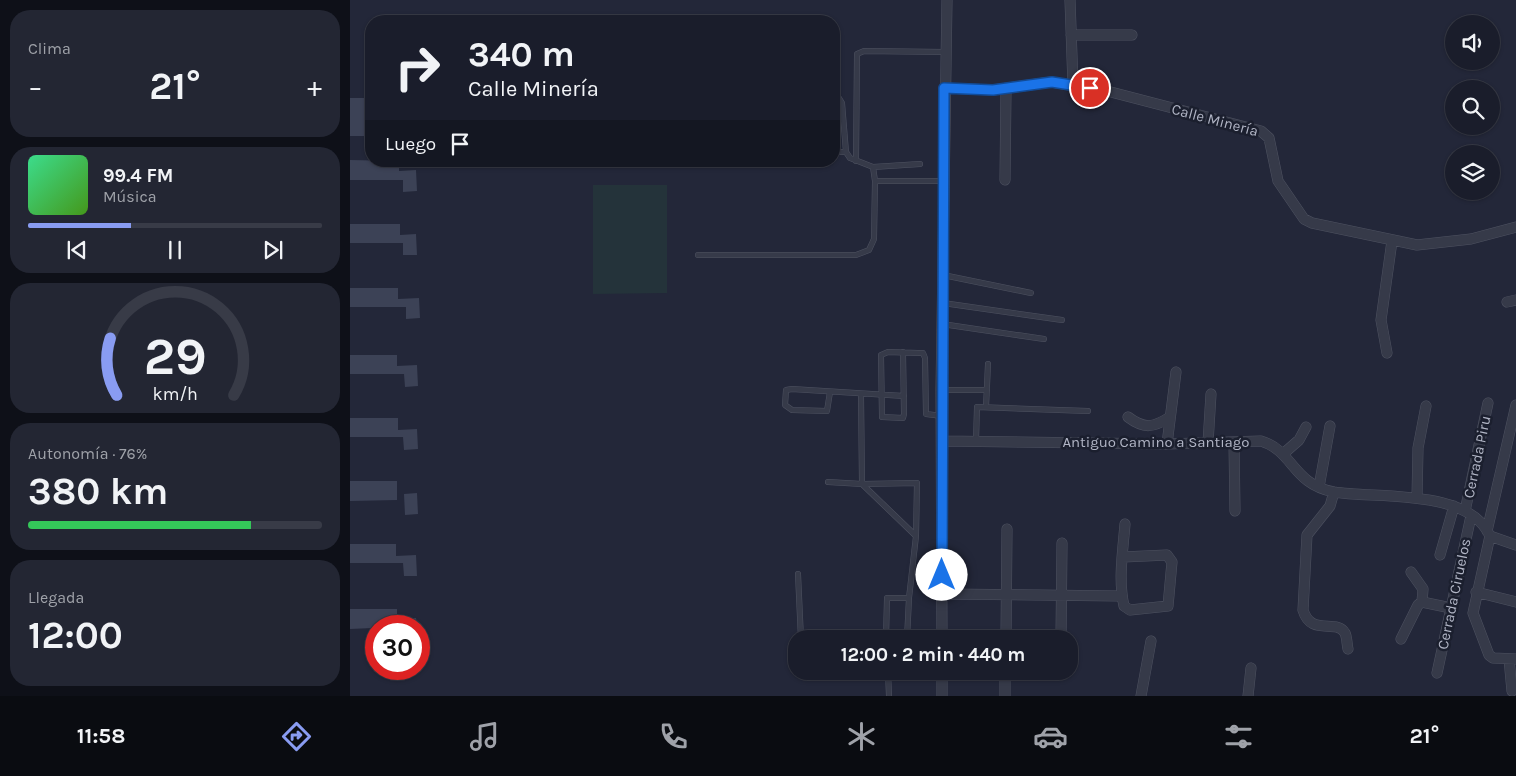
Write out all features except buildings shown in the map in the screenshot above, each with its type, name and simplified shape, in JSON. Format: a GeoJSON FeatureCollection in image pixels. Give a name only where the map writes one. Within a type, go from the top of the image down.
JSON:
{"type":"FeatureCollection","features":[{"type":"Feature","properties":{"kind":"street"},"geometry":{"type":"LineString","coordinates":[[942,630],[941,390],[945,181],[944,88],[947,0]]}},
{"type":"Feature","properties":{"kind":"street"},"geometry":{"type":"LineString","coordinates":[[1070,0],[1073,85]]}},
{"type":"Feature","properties":{"kind":"street"},"geometry":{"type":"LineString","coordinates":[[1071,34],[1132,35]]}},
{"type":"Feature","properties":{"kind":"street","name":"Calle Minería"},"geometry":{"type":"LineString","coordinates":[[944,88],[1006,89],[1052,82],[1107,91],[1267,134],[1278,181],[1304,219],[1312,223],[1392,242],[1427,245],[1471,239],[1516,227]]}},
{"type":"Feature","properties":{"kind":"street"},"geometry":{"type":"LineString","coordinates":[[1005,180],[1006,89]]}},
{"type":"Feature","properties":{"kind":"street"},"geometry":{"type":"LineString","coordinates":[[1387,353],[1381,320],[1392,242]]}},
{"type":"Feature","properties":{"kind":"street"},"geometry":{"type":"LineString","coordinates":[[1167,444],[1176,372]]}},
{"type":"Feature","properties":{"kind":"street"},"geometry":{"type":"LineString","coordinates":[[1208,443],[1211,394]]}},
{"type":"Feature","properties":{"kind":"street","name":"Cerrada Piru"},"geometry":{"type":"LineString","coordinates":[[1468,513],[1488,404]]}},
{"type":"Feature","properties":{"kind":"street"},"geometry":{"type":"LineString","coordinates":[[1512,690],[1513,659],[1493,658],[1489,655],[1473,613],[1516,405]]}},
{"type":"Feature","properties":{"kind":"street"},"geometry":{"type":"LineString","coordinates":[[1417,498],[1418,448],[1426,406]]}},
{"type":"Feature","properties":{"kind":"street"},"geometry":{"type":"LineString","coordinates":[[1128,417],[1140,425],[1149,427],[1170,417]]}},
{"type":"Feature","properties":{"kind":"street"},"geometry":{"type":"LineString","coordinates":[[1319,487],[1330,426]]}},
{"type":"Feature","properties":{"kind":"street"},"geometry":{"type":"LineString","coordinates":[[1284,454],[1299,440],[1306,427]]}},
{"type":"Feature","properties":{"kind":"street","name":"Antiguo Camino a Santiago"},"geometry":{"type":"LineString","coordinates":[[942,440],[1167,444],[1261,441],[1271,444],[1284,454],[1300,476],[1319,487],[1334,492],[1417,498],[1454,506],[1468,513],[1489,533],[1516,545]]}},
{"type":"Feature","properties":{"kind":"street"},"geometry":{"type":"LineString","coordinates":[[1234,442],[1235,511]]}},
{"type":"Feature","properties":{"kind":"street"},"geometry":{"type":"LineString","coordinates":[[1334,492],[1330,506],[1307,535],[1303,610],[1306,619],[1311,624],[1340,629],[1345,633],[1348,649]]}},
{"type":"Feature","properties":{"kind":"street"},"geometry":{"type":"LineString","coordinates":[[1440,554],[1454,506]]}},
{"type":"Feature","properties":{"kind":"street","name":"Cerrada Ciruelos"},"geometry":{"type":"LineString","coordinates":[[1437,673],[1468,513]]}},
{"type":"Feature","properties":{"kind":"street"},"geometry":{"type":"LineString","coordinates":[[1123,557],[1167,555],[1170,558],[1172,562],[1168,606],[1127,609],[1121,596],[1123,557],[1125,524]]}},
{"type":"Feature","properties":{"kind":"street"},"geometry":{"type":"LineString","coordinates":[[1006,630],[1007,529]]}},
{"type":"Feature","properties":{"kind":"street"},"geometry":{"type":"LineString","coordinates":[[1061,630],[1062,543]]}},
{"type":"Feature","properties":{"kind":"street"},"geometry":{"type":"LineString","coordinates":[[1411,572],[1423,588],[1422,602]]}},
{"type":"Feature","properties":{"kind":"street"},"geometry":{"type":"LineString","coordinates":[[1476,592],[1516,602]]}},
{"type":"Feature","properties":{"kind":"street"},"geometry":{"type":"LineString","coordinates":[[941,594],[1121,596]]}},
{"type":"Feature","properties":{"kind":"street"},"geometry":{"type":"LineString","coordinates":[[1401,639],[1418,604],[1422,602],[1451,608]]}},
{"type":"Feature","properties":{"kind":"street"},"geometry":{"type":"LineString","coordinates":[[1141,696],[1151,641]]}},
{"type":"Feature","properties":{"kind":"street"},"geometry":{"type":"LineString","coordinates":[[1248,696],[1251,668]]}},
{"type":"Feature","properties":{"kind":"street"},"geometry":{"type":"LineString","coordinates":[[942,680],[942,696]]}},
{"type":"Feature","properties":{"kind":"street"},"geometry":{"type":"LineString","coordinates":[[1005,680],[1005,696]]}},
{"type":"Feature","properties":{"kind":"lane"},"geometry":{"type":"LineString","coordinates":[[856,161],[857,54],[864,51],[945,52]]}},
{"type":"Feature","properties":{"kind":"lane"},"geometry":{"type":"LineString","coordinates":[[840,100],[842,102],[846,152]]}},
{"type":"Feature","properties":{"kind":"lane"},"geometry":{"type":"LineString","coordinates":[[840,152],[846,152],[856,161],[873,167],[920,164]]}},
{"type":"Feature","properties":{"kind":"lane"},"geometry":{"type":"LineString","coordinates":[[698,255],[856,255],[869,250],[874,239],[873,167]]}},
{"type":"Feature","properties":{"kind":"lane"},"geometry":{"type":"LineString","coordinates":[[874,182],[945,181]]}},
{"type":"Feature","properties":{"kind":"lane"},"geometry":{"type":"LineString","coordinates":[[943,275],[1031,293]]}},
{"type":"Feature","properties":{"kind":"lane"},"geometry":{"type":"LineString","coordinates":[[943,303],[1062,320]]}},
{"type":"Feature","properties":{"kind":"lane"},"geometry":{"type":"LineString","coordinates":[[942,324],[1044,340]]}},
{"type":"Feature","properties":{"kind":"lane"},"geometry":{"type":"LineString","coordinates":[[903,352],[903,418],[882,418],[881,355],[888,352],[903,352],[923,354],[925,358],[926,414],[942,416]]}},
{"type":"Feature","properties":{"kind":"lane"},"geometry":{"type":"LineString","coordinates":[[986,407],[988,364]]}},
{"type":"Feature","properties":{"kind":"lane"},"geometry":{"type":"LineString","coordinates":[[830,392],[827,410],[792,410],[785,405],[786,390],[830,392],[904,396]]}},
{"type":"Feature","properties":{"kind":"lane"},"geometry":{"type":"LineString","coordinates":[[941,390],[986,390]]}},
{"type":"Feature","properties":{"kind":"lane"},"geometry":{"type":"LineString","coordinates":[[861,394],[862,484],[916,536]]}},
{"type":"Feature","properties":{"kind":"lane"},"geometry":{"type":"LineString","coordinates":[[976,440],[977,407],[1088,411]]}},
{"type":"Feature","properties":{"kind":"lane"},"geometry":{"type":"LineString","coordinates":[[828,482],[862,484],[917,483],[916,536],[907,630]]}},
{"type":"Feature","properties":{"kind":"lane"},"geometry":{"type":"LineString","coordinates":[[798,574],[801,630]]}},
{"type":"Feature","properties":{"kind":"lane"},"geometry":{"type":"LineString","coordinates":[[886,630],[887,598],[909,598]]}},
{"type":"Feature","properties":{"kind":"lane"},"geometry":{"type":"LineString","coordinates":[[888,680],[889,696]]}},
{"type":"Feature","properties":{"kind":"shaded area"},"geometry":{"type":"Polygon","coordinates":[[[593,185],[667,185],[667,293],[593,294],[593,185]]]}},
{"type":"Feature","properties":{"kind":"route"},"geometry":{"type":"LineString","coordinates":[[942,575],[941,390],[945,181],[944,88],[993,90],[1052,82],[1090,88]]}}]}
